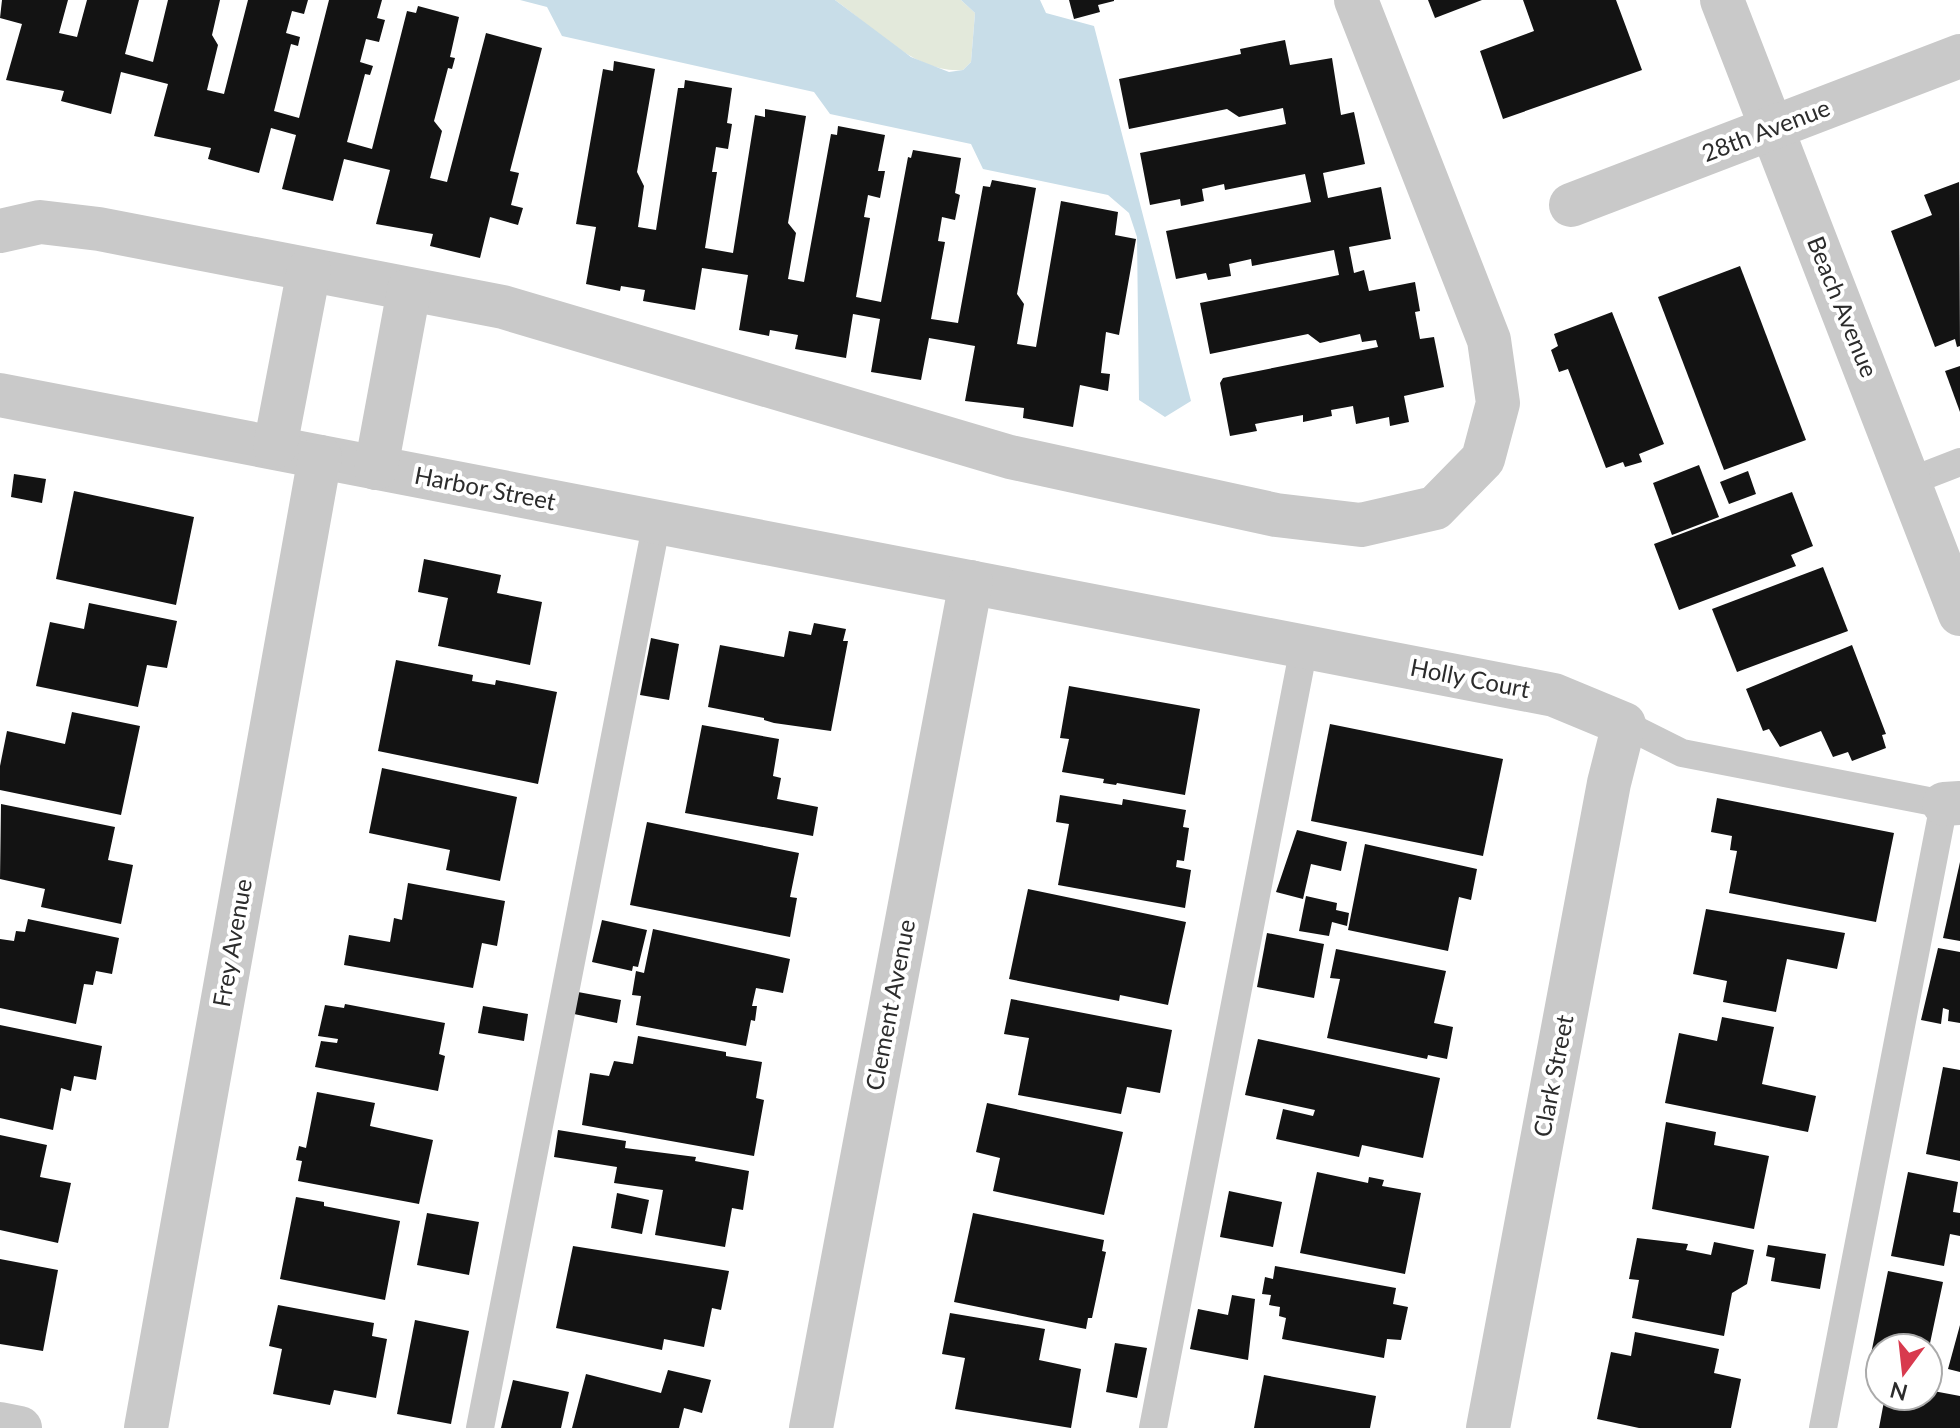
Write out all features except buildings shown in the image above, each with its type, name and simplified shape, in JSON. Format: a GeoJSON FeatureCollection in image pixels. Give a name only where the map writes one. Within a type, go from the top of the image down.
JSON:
{"type":"FeatureCollection","features":[{"type":"Feature","properties":{"kind":"street"},"geometry":{"type":"LineString","coordinates":[[0,231],[40,222],[99,229],[503,307],[1010,457],[1276,515],[1361,525],[1435,508],[1483,459],[1498,403],[1489,340],[1356,0]]}},
{"type":"Feature","properties":{"kind":"street","name":"Beach Avenue"},"geometry":{"type":"LineString","coordinates":[[1722,0],[1960,614]]}},
{"type":"Feature","properties":{"kind":"street","name":"28th Avenue"},"geometry":{"type":"LineString","coordinates":[[1571,205],[1960,56]]}},
{"type":"Feature","properties":{"kind":"street"},"geometry":{"type":"LineString","coordinates":[[275,447],[309,270]]}},
{"type":"Feature","properties":{"kind":"street"},"geometry":{"type":"LineString","coordinates":[[376,468],[409,290]]}},
{"type":"Feature","properties":{"kind":"street","name":"Harbor Street"},"geometry":{"type":"LineString","coordinates":[[1,402],[275,447],[971,582]]}},
{"type":"Feature","properties":{"kind":"street","name":"Frey Avenue"},"geometry":{"type":"LineString","coordinates":[[146,1428],[320,457]]}},
{"type":"Feature","properties":{"kind":"street","name":"Holly Court"},"geometry":{"type":"LineString","coordinates":[[971,582],[1554,695],[1624,724]]}},
{"type":"Feature","properties":{"kind":"street","name":"Clement Avenue"},"geometry":{"type":"LineString","coordinates":[[811,1428],[971,582]]}},
{"type":"Feature","properties":{"kind":"street","name":"Clark Street"},"geometry":{"type":"LineString","coordinates":[[1488,1428],[1609,783],[1624,724]]}},
{"type":"Feature","properties":{"kind":"street"},"geometry":{"type":"LineString","coordinates":[[0,1424],[20,1428]]}},
{"type":"Feature","properties":{"kind":"lane"},"geometry":{"type":"LineString","coordinates":[[1911,481],[1960,462]]}},
{"type":"Feature","properties":{"kind":"lane"},"geometry":{"type":"LineString","coordinates":[[480,1428],[657,521]]}},
{"type":"Feature","properties":{"kind":"lane"},"geometry":{"type":"LineString","coordinates":[[1153,1428],[1304,647]]}},
{"type":"Feature","properties":{"kind":"lane","name":"Holly Court"},"geometry":{"type":"LineString","coordinates":[[1624,724],[1682,753],[1952,804]]}},
{"type":"Feature","properties":{"kind":"lane"},"geometry":{"type":"LineString","coordinates":[[1823,1428],[1952,804]]}},
{"type":"Feature","properties":{"kind":"shaded area"},"geometry":{"type":"Polygon","coordinates":[[[835,0],[961,0],[975,13],[971,62],[963,70],[928,64],[895,46],[835,0]]]}},
{"type":"Feature","properties":{"kind":"water"},"geometry":{"type":"Polygon","coordinates":[[[520,0],[835,0],[911,57],[949,72],[963,70],[971,62],[975,13],[961,0],[1040,0],[1046,13],[1094,26],[1191,401],[1165,417],[1139,400],[1137,237],[1129,213],[1108,195],[983,169],[971,144],[830,114],[814,92],[562,36],[547,7],[520,0]]]}}]}
